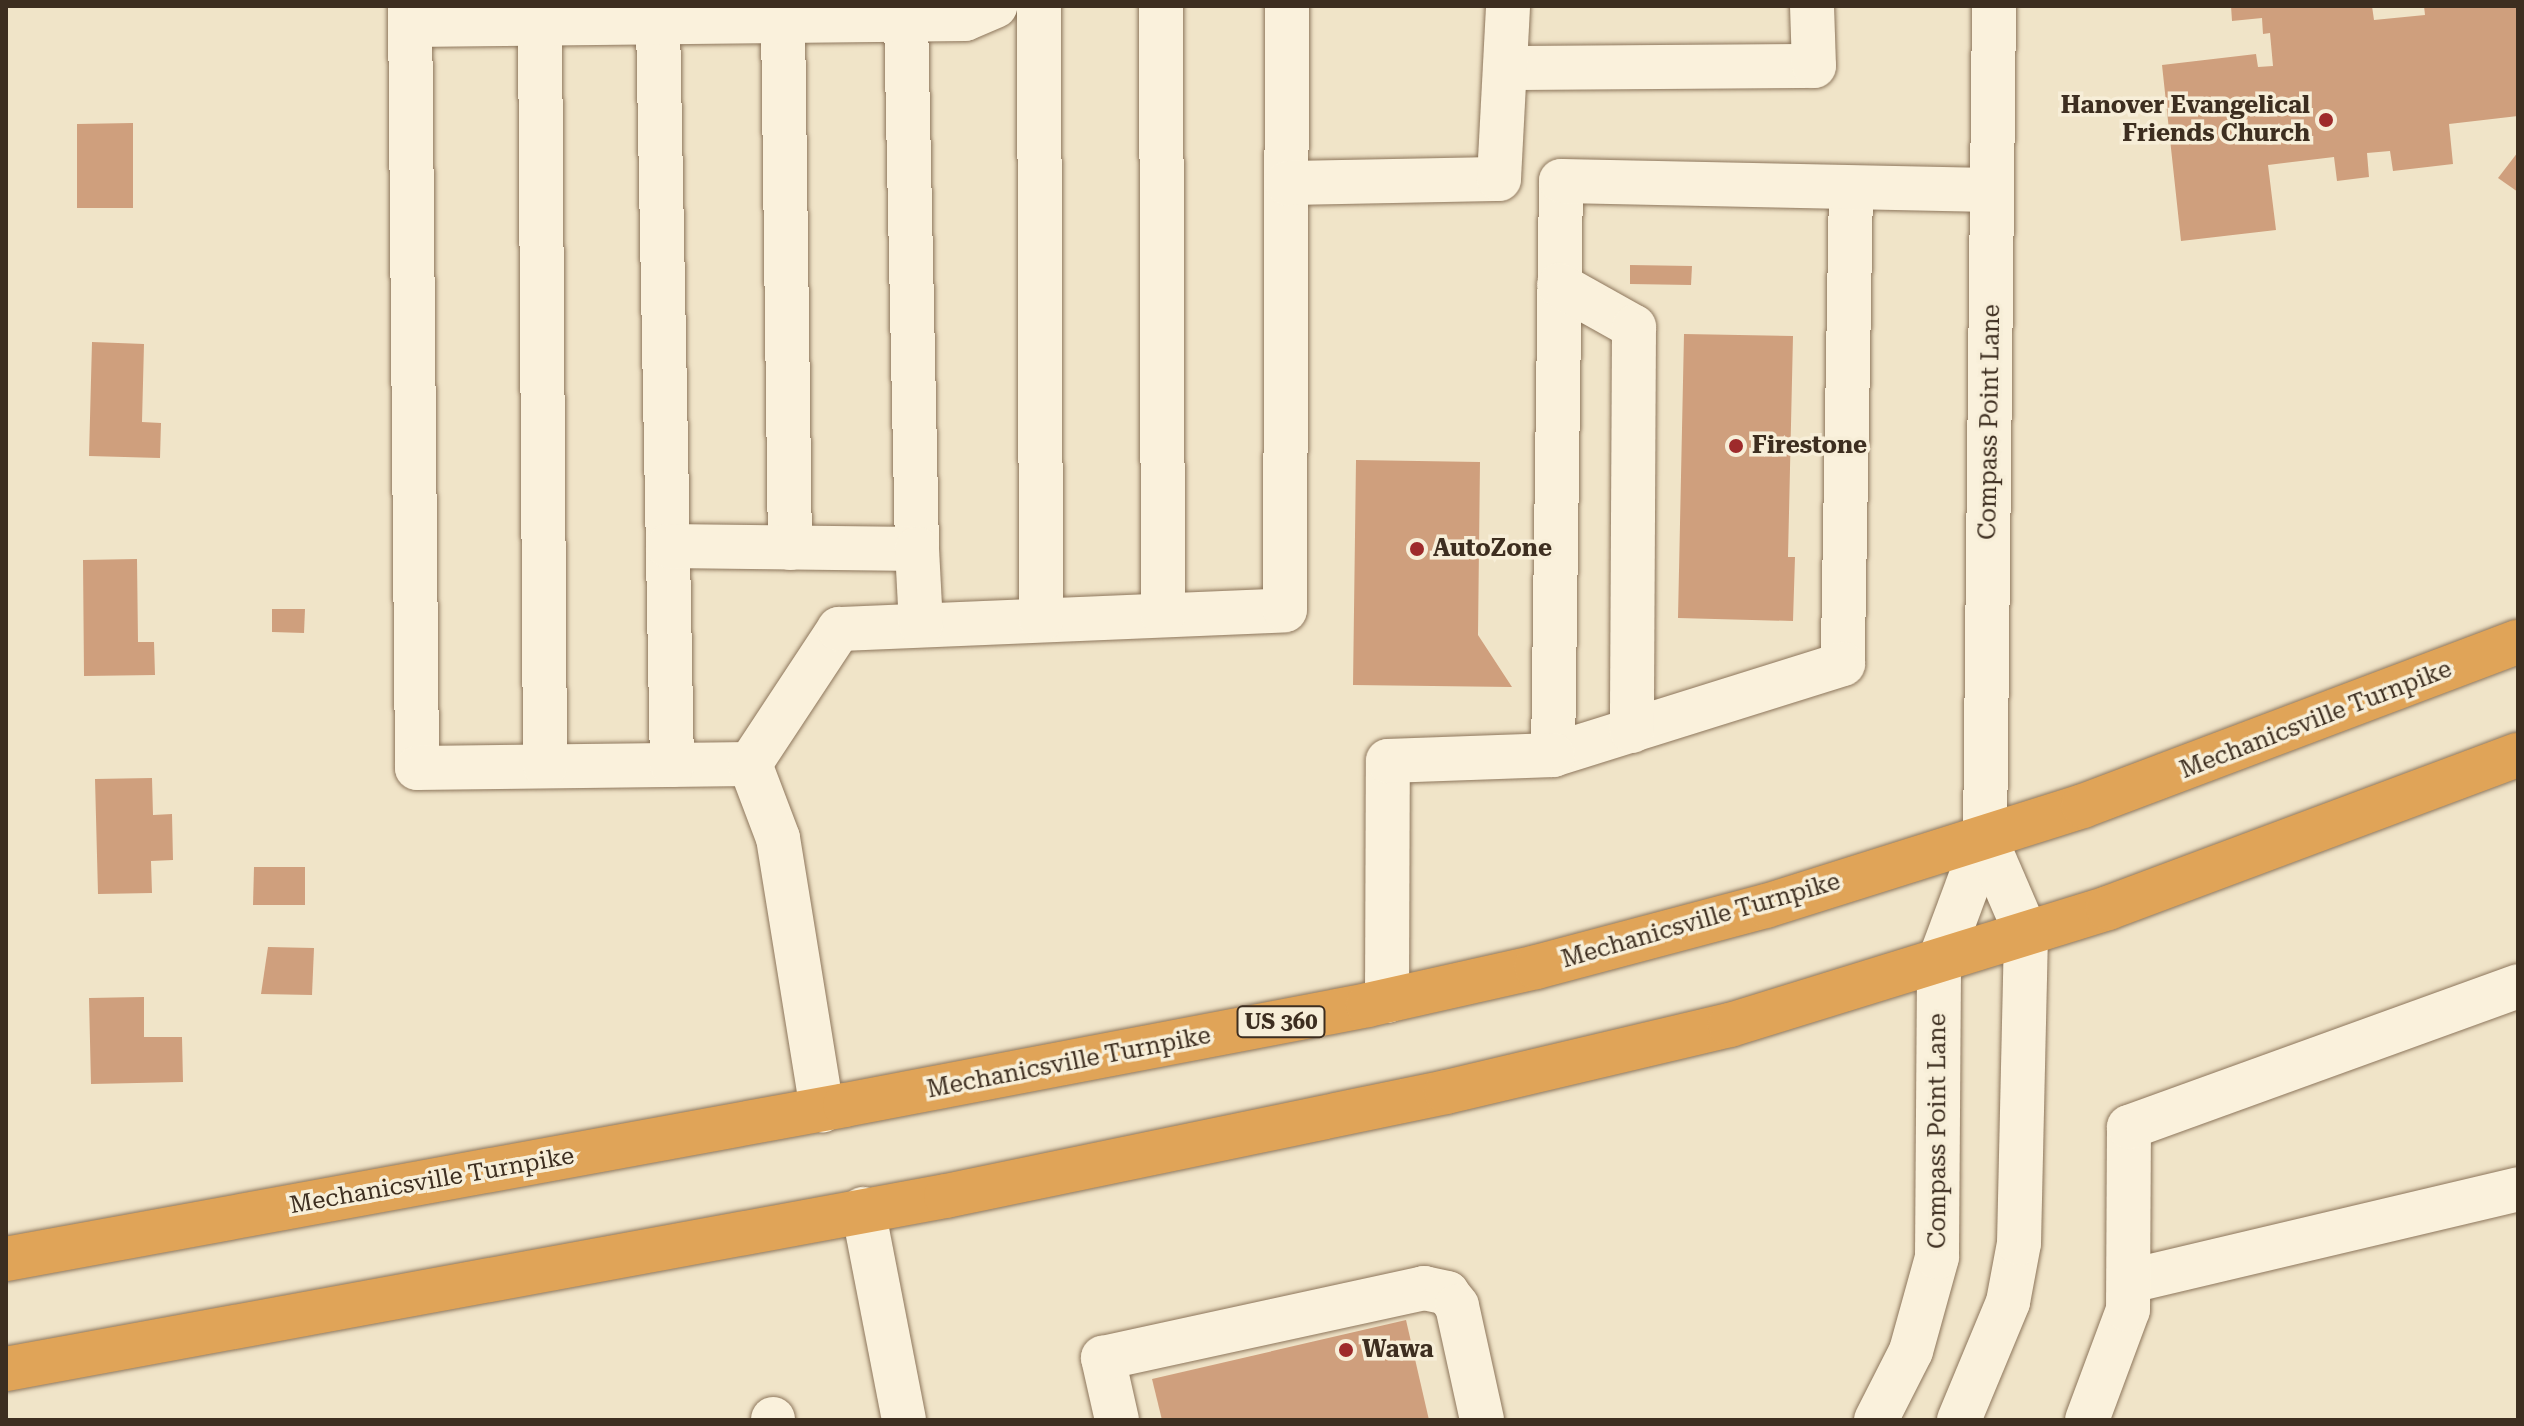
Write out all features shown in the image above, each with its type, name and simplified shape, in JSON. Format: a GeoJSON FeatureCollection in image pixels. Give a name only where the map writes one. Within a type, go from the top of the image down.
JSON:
{"type":"FeatureCollection","features":[{"type":"Feature","properties":{"kind":"highway","name":"Mechanicsville Turnpike"},"geometry":{"type":"LineString","coordinates":[[6,1259],[822,1110],[1387,1001],[1751,910],[1985,838],[2238,752],[2518,642]]}},
{"type":"Feature","properties":{"kind":"highway"},"geometry":{"type":"LineString","coordinates":[[6,1369],[863,1209],[1446,1092],[1730,1025],[2026,933],[2310,835],[2518,755]]}},
{"type":"Feature","properties":{"kind":"street"},"geometry":{"type":"LineString","coordinates":[[750,764],[417,768],[410,16],[540,24],[965,19],[995,6]]}},
{"type":"Feature","properties":{"kind":"street"},"geometry":{"type":"LineString","coordinates":[[1039,6],[1041,620]]}},
{"type":"Feature","properties":{"kind":"street"},"geometry":{"type":"LineString","coordinates":[[1161,6],[1163,615]]}},
{"type":"Feature","properties":{"kind":"street"},"geometry":{"type":"LineString","coordinates":[[750,764],[839,629],[1285,610],[1287,6]]}},
{"type":"Feature","properties":{"kind":"street"},"geometry":{"type":"LineString","coordinates":[[1499,179],[1508,6]]}},
{"type":"Feature","properties":{"kind":"street"},"geometry":{"type":"LineString","coordinates":[[1505,68],[1814,66],[1812,6]]}},
{"type":"Feature","properties":{"kind":"street","name":"Compass Point Lane"},"geometry":{"type":"LineString","coordinates":[[1876,1420],[1911,1351],[1937,1257],[1939,962],[1985,838],[1994,6]]}},
{"type":"Feature","properties":{"kind":"street"},"geometry":{"type":"LineString","coordinates":[[906,19],[921,625]]}},
{"type":"Feature","properties":{"kind":"street"},"geometry":{"type":"LineString","coordinates":[[783,21],[790,548]]}},
{"type":"Feature","properties":{"kind":"street"},"geometry":{"type":"LineString","coordinates":[[658,23],[672,765]]}},
{"type":"Feature","properties":{"kind":"street"},"geometry":{"type":"LineString","coordinates":[[540,24],[545,766]]}},
{"type":"Feature","properties":{"kind":"street"},"geometry":{"type":"LineString","coordinates":[[1287,183],[1499,179],[1992,190]]}},
{"type":"Feature","properties":{"kind":"street"},"geometry":{"type":"LineString","coordinates":[[1553,755],[1561,181]]}},
{"type":"Feature","properties":{"kind":"street"},"geometry":{"type":"LineString","coordinates":[[1387,1001],[1388,761],[1553,755],[1843,664],[1851,188]]}},
{"type":"Feature","properties":{"kind":"street"},"geometry":{"type":"LineString","coordinates":[[1559,285],[1634,327],[1632,731]]}},
{"type":"Feature","properties":{"kind":"street"},"geometry":{"type":"LineString","coordinates":[[668,546],[917,549]]}},
{"type":"Feature","properties":{"kind":"street"},"geometry":{"type":"LineString","coordinates":[[750,764],[778,838],[822,1110]]}},
{"type":"Feature","properties":{"kind":"street","name":"Compass Point Lane"},"geometry":{"type":"LineString","coordinates":[[1959,1420],[2008,1302],[2019,1243],[2026,933],[1985,838]]}},
{"type":"Feature","properties":{"kind":"street"},"geometry":{"type":"LineString","coordinates":[[2087,1420],[2128,1310],[2129,1127],[2518,986]]}},
{"type":"Feature","properties":{"kind":"street"},"geometry":{"type":"LineString","coordinates":[[2130,1281],[2518,1189]]}},
{"type":"Feature","properties":{"kind":"street"},"geometry":{"type":"LineString","coordinates":[[863,1209],[904,1420]]}},
{"type":"Feature","properties":{"kind":"street"},"geometry":{"type":"LineString","coordinates":[[1117,1420],[1103,1358],[1424,1288],[1447,1293],[1457,1306],[1482,1420]]}},
{"type":"Feature","properties":{"kind":"building","name":"Hanover Evangelical Friends Church"},"geometry":{"type":"Polygon","coordinates":[[[2231,6],[2372,6],[2374,20],[2425,15],[2424,6],[2518,6],[2518,116],[2449,124],[2453,164],[2393,171],[2390,151],[2367,153],[2369,177],[2337,181],[2334,157],[2268,165],[2276,230],[2181,241],[2162,65],[2256,54],[2258,67],[2273,66],[2270,33],[2263,34],[2262,18],[2232,21],[2231,6]]]}},
{"type":"Feature","properties":{"kind":"building"},"geometry":{"type":"Polygon","coordinates":[[[133,123],[133,208],[77,208],[77,124],[133,123]]]}},
{"type":"Feature","properties":{"kind":"building"},"geometry":{"type":"Polygon","coordinates":[[[2518,152],[2518,192],[2498,178],[2518,152]]]}},
{"type":"Feature","properties":{"kind":"building"},"geometry":{"type":"Polygon","coordinates":[[[1630,265],[1692,266],[1691,285],[1630,284],[1630,265]]]}},
{"type":"Feature","properties":{"kind":"building","name":"Firestone"},"geometry":{"type":"Polygon","coordinates":[[[1684,334],[1793,336],[1788,557],[1795,557],[1793,621],[1678,618],[1684,334]]]}},
{"type":"Feature","properties":{"kind":"building"},"geometry":{"type":"Polygon","coordinates":[[[92,342],[144,344],[142,422],[161,423],[160,458],[89,456],[92,342]]]}},
{"type":"Feature","properties":{"kind":"building","name":"AutoZone"},"geometry":{"type":"Polygon","coordinates":[[[1356,460],[1480,462],[1478,635],[1512,687],[1353,685],[1356,460]]]}},
{"type":"Feature","properties":{"kind":"building"},"geometry":{"type":"Polygon","coordinates":[[[137,559],[138,642],[154,642],[155,675],[84,676],[83,560],[137,559]]]}},
{"type":"Feature","properties":{"kind":"building"},"geometry":{"type":"Polygon","coordinates":[[[272,609],[305,609],[304,633],[272,632],[272,609]]]}},
{"type":"Feature","properties":{"kind":"building"},"geometry":{"type":"Polygon","coordinates":[[[152,778],[153,815],[172,814],[173,860],[151,861],[152,893],[98,894],[95,779],[152,778]]]}},
{"type":"Feature","properties":{"kind":"building"},"geometry":{"type":"Polygon","coordinates":[[[254,867],[305,867],[305,905],[253,905],[254,867]]]}},
{"type":"Feature","properties":{"kind":"building"},"geometry":{"type":"Polygon","coordinates":[[[268,947],[314,948],[312,995],[261,994],[268,947]]]}},
{"type":"Feature","properties":{"kind":"building"},"geometry":{"type":"Polygon","coordinates":[[[144,997],[144,1037],[182,1037],[183,1082],[91,1084],[89,998],[144,997]]]}},
{"type":"Feature","properties":{"kind":"building","name":"Wawa"},"geometry":{"type":"Polygon","coordinates":[[[1406,1320],[1429,1420],[1162,1420],[1152,1379],[1406,1320]]]}},
{"type":"Feature","properties":{"kind":"place","name":"Hanover Evangelical Friends Church"},"geometry":{"type":"Point","coordinates":[2326,120]}},
{"type":"Feature","properties":{"kind":"place","name":"Firestone"},"geometry":{"type":"Point","coordinates":[1736,446]}},
{"type":"Feature","properties":{"kind":"place","name":"AutoZone"},"geometry":{"type":"Point","coordinates":[1417,549]}},
{"type":"Feature","properties":{"kind":"place","name":"Wawa"},"geometry":{"type":"Point","coordinates":[1346,1350]}}]}
